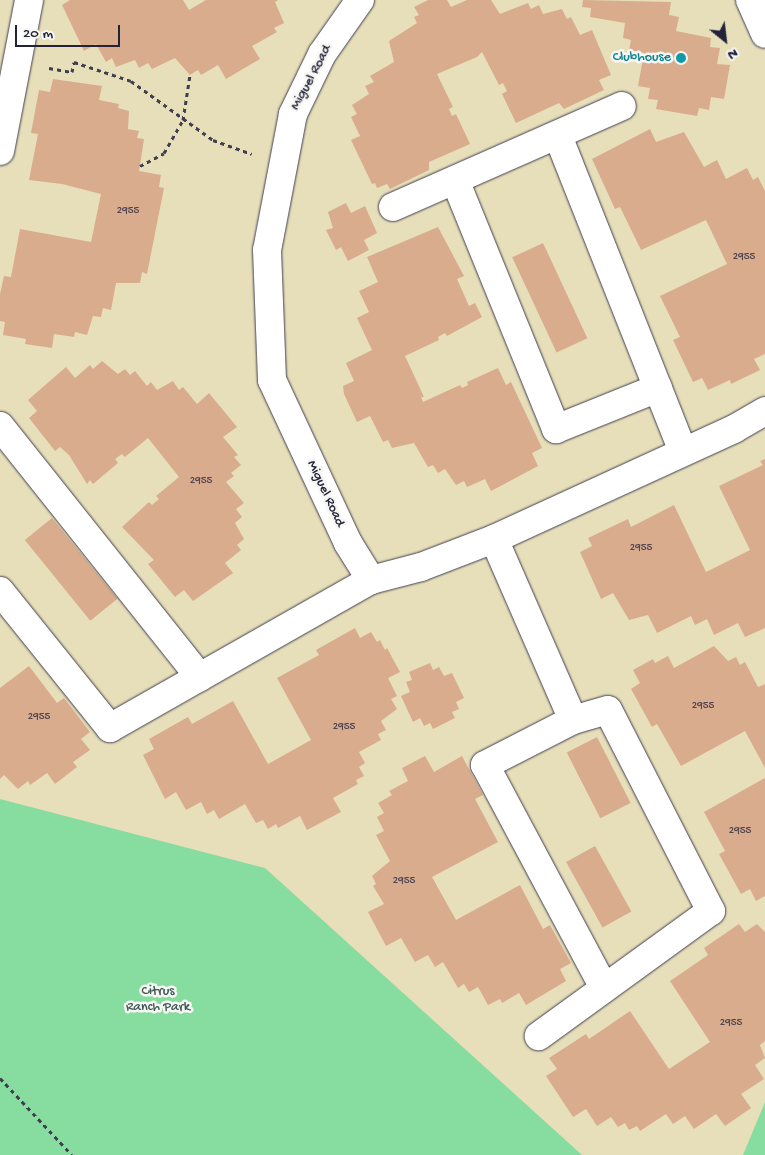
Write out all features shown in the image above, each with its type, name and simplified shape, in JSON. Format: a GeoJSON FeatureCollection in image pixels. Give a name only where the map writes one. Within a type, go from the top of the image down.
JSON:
{"type":"FeatureCollection","features":[{"type":"Feature","properties":{"kind":"street"},"geometry":{"type":"LineString","coordinates":[[0,151],[29,0]]}},
{"type":"Feature","properties":{"kind":"street","name":"Miguel Road"},"geometry":{"type":"LineString","coordinates":[[360,0],[322,54],[293,114],[267,250],[272,380],[348,543],[371,580]]}},
{"type":"Feature","properties":{"kind":"street"},"geometry":{"type":"LineString","coordinates":[[750,0],[765,34]]}},
{"type":"Feature","properties":{"kind":"street"},"geometry":{"type":"LineString","coordinates":[[393,207],[558,136],[622,106]]}},
{"type":"Feature","properties":{"kind":"street"},"geometry":{"type":"LineString","coordinates":[[558,136],[683,451]]}},
{"type":"Feature","properties":{"kind":"street"},"geometry":{"type":"LineString","coordinates":[[455,180],[556,429],[658,388]]}},
{"type":"Feature","properties":{"kind":"street"},"geometry":{"type":"LineString","coordinates":[[0,591],[110,728],[371,580],[421,567],[494,539],[734,429],[765,411]]}},
{"type":"Feature","properties":{"kind":"street"},"geometry":{"type":"LineString","coordinates":[[0,426],[200,677]]}},
{"type":"Feature","properties":{"kind":"street"},"geometry":{"type":"LineString","coordinates":[[494,539],[573,720]]}},
{"type":"Feature","properties":{"kind":"street"},"geometry":{"type":"LineString","coordinates":[[539,1036],[711,911],[608,710],[573,720],[485,765],[604,988]]}},
{"type":"Feature","properties":{"kind":"path"},"geometry":{"type":"LineString","coordinates":[[17,62],[72,72],[74,62],[131,81],[213,140],[252,154]]}},
{"type":"Feature","properties":{"kind":"path"},"geometry":{"type":"LineString","coordinates":[[140,166],[164,153],[183,120],[190,75]]}},
{"type":"Feature","properties":{"kind":"path"},"geometry":{"type":"LineString","coordinates":[[0,1078],[72,1155]]}},
{"type":"Feature","properties":{"kind":"green space","name":"Citrus Ranch Park"},"geometry":{"type":"Polygon","coordinates":[[[0,799],[265,868],[582,1155],[0,1155],[0,799]]]}},
{"type":"Feature","properties":{"kind":"green space"},"geometry":{"type":"Polygon","coordinates":[[[765,1102],[765,1155],[743,1155],[765,1102]]]}},
{"type":"Feature","properties":{"kind":"building"},"geometry":{"type":"Polygon","coordinates":[[[70,0],[183,0],[189,10],[206,0],[278,0],[275,2],[284,23],[274,28],[277,32],[252,46],[260,59],[226,79],[218,65],[201,75],[198,70],[190,75],[175,58],[152,69],[148,63],[139,68],[135,60],[116,67],[112,58],[106,62],[96,44],[84,51],[62,5],[70,0]]]}},
{"type":"Feature","properties":{"kind":"building"},"geometry":{"type":"Polygon","coordinates":[[[428,0],[447,0],[451,7],[467,0],[491,0],[500,14],[528,3],[531,9],[539,5],[543,14],[562,9],[567,19],[571,17],[580,35],[592,30],[611,75],[599,80],[604,90],[564,109],[559,103],[516,123],[502,94],[507,91],[503,83],[499,85],[482,52],[477,57],[437,74],[453,107],[449,109],[452,116],[456,114],[470,144],[429,162],[429,170],[390,189],[387,184],[377,188],[375,183],[372,184],[351,140],[360,136],[351,117],[357,114],[352,105],[369,94],[365,86],[374,82],[370,76],[394,62],[389,41],[417,23],[414,17],[419,15],[414,7],[428,0]]]}},
{"type":"Feature","properties":{"kind":"building","name":"Clubhouse"},"geometry":{"type":"Polygon","coordinates":[[[583,0],[671,2],[669,15],[679,17],[676,31],[711,38],[710,47],[720,48],[717,64],[730,65],[724,99],[711,97],[709,110],[699,108],[697,116],[656,109],[658,100],[648,99],[650,88],[638,86],[644,53],[629,50],[631,40],[623,38],[625,23],[590,17],[591,8],[582,7],[583,0]]]}},
{"type":"Feature","properties":{"kind":"building"},"geometry":{"type":"Polygon","coordinates":[[[53,79],[102,86],[99,100],[119,104],[118,108],[129,111],[128,129],[139,131],[137,138],[144,139],[139,171],[161,175],[159,187],[164,188],[147,274],[142,272],[140,283],[116,283],[111,310],[103,308],[101,317],[93,316],[87,335],[75,332],[74,337],[54,334],[52,348],[25,344],[26,339],[3,335],[5,322],[0,321],[0,294],[4,276],[11,277],[20,229],[91,242],[101,194],[62,184],[29,180],[38,134],[31,133],[39,90],[50,92],[53,79]]]}},
{"type":"Feature","properties":{"kind":"building"},"geometry":{"type":"Polygon","coordinates":[[[650,129],[656,142],[684,132],[704,167],[717,160],[726,179],[747,168],[753,180],[758,177],[765,191],[765,354],[754,359],[760,370],[731,384],[730,380],[708,390],[702,378],[693,382],[673,340],[680,337],[660,296],[727,264],[706,220],[641,250],[620,207],[615,209],[592,159],[650,129]]]}},
{"type":"Feature","properties":{"kind":"building"},"geometry":{"type":"Polygon","coordinates":[[[346,203],[351,213],[365,206],[377,233],[364,240],[369,250],[348,261],[341,247],[336,250],[326,230],[333,228],[328,212],[346,203]]]}},
{"type":"Feature","properties":{"kind":"building"},"geometry":{"type":"Polygon","coordinates":[[[438,227],[464,276],[457,279],[469,306],[475,303],[482,317],[447,336],[445,333],[438,337],[439,340],[405,356],[424,397],[421,397],[423,402],[460,385],[462,388],[468,385],[467,382],[498,368],[506,385],[511,382],[542,448],[532,453],[538,466],[491,491],[485,479],[467,487],[464,481],[456,485],[445,469],[438,473],[433,465],[428,467],[414,443],[392,448],[388,440],[383,442],[370,416],[357,422],[344,394],[343,386],[354,381],[346,363],[372,350],[357,318],[369,312],[359,291],[378,282],[367,257],[438,227]]]}},
{"type":"Feature","properties":{"kind":"building"},"geometry":{"type":"Polygon","coordinates":[[[543,243],[587,338],[557,353],[512,257],[543,243]]]}},
{"type":"Feature","properties":{"kind":"building"},"geometry":{"type":"Polygon","coordinates":[[[102,361],[118,374],[125,369],[130,375],[135,371],[147,386],[151,382],[157,390],[173,381],[179,390],[183,387],[197,404],[209,393],[237,427],[223,437],[238,455],[234,457],[241,465],[231,473],[234,476],[226,482],[244,503],[236,509],[242,517],[235,523],[244,539],[237,545],[241,550],[225,563],[233,573],[193,601],[184,590],[175,597],[148,564],[154,560],[122,527],[149,502],[152,505],[159,499],[156,496],[179,477],[148,438],[125,457],[122,454],[115,459],[118,463],[93,484],[90,480],[87,484],[69,455],[60,447],[55,451],[29,418],[37,411],[28,400],[66,367],[75,378],[90,365],[93,369],[102,361]]]}},
{"type":"Feature","properties":{"kind":"building"},"geometry":{"type":"Polygon","coordinates":[[[765,459],[765,628],[745,637],[738,623],[714,635],[707,619],[695,625],[691,616],[657,633],[648,615],[629,620],[613,593],[601,599],[580,552],[592,546],[588,538],[628,519],[631,527],[674,505],[706,572],[750,550],[719,486],[763,465],[760,461],[765,459]]]}},
{"type":"Feature","properties":{"kind":"building"},"geometry":{"type":"Polygon","coordinates":[[[52,518],[117,599],[90,621],[25,540],[52,518]]]}},
{"type":"Feature","properties":{"kind":"building"},"geometry":{"type":"Polygon","coordinates":[[[355,628],[360,638],[371,632],[377,642],[380,640],[385,650],[387,648],[400,672],[388,678],[397,696],[391,699],[397,709],[381,721],[386,730],[378,734],[381,740],[359,752],[365,763],[359,767],[364,776],[356,780],[358,784],[333,798],[341,812],[307,830],[300,816],[278,828],[276,824],[268,829],[263,820],[256,823],[245,804],[219,819],[214,810],[207,814],[201,802],[186,810],[176,792],[165,799],[143,755],[154,749],[149,739],[188,717],[192,724],[233,701],[268,764],[311,740],[277,678],[319,655],[316,650],[355,628]]]}},
{"type":"Feature","properties":{"kind":"building"},"geometry":{"type":"Polygon","coordinates":[[[714,646],[728,661],[736,657],[740,665],[745,662],[758,687],[765,684],[765,768],[745,731],[681,766],[657,724],[652,727],[631,689],[640,683],[633,670],[653,659],[655,663],[668,656],[674,668],[714,646]]]}},
{"type":"Feature","properties":{"kind":"building"},"geometry":{"type":"Polygon","coordinates":[[[430,663],[433,670],[439,667],[444,676],[452,673],[464,698],[456,702],[459,709],[452,712],[455,718],[433,729],[430,723],[424,726],[420,718],[413,722],[401,696],[410,692],[406,682],[412,680],[409,672],[430,663]]]}},
{"type":"Feature","properties":{"kind":"building"},"geometry":{"type":"Polygon","coordinates":[[[29,666],[57,703],[64,698],[90,732],[81,739],[90,750],[73,762],[77,767],[55,784],[47,773],[30,785],[28,781],[18,789],[4,775],[0,779],[0,688],[29,666]]]}},
{"type":"Feature","properties":{"kind":"building"},"geometry":{"type":"Polygon","coordinates":[[[597,737],[631,803],[600,818],[567,752],[597,737]]]}},
{"type":"Feature","properties":{"kind":"building"},"geometry":{"type":"Polygon","coordinates":[[[425,756],[434,772],[462,756],[483,795],[475,799],[498,842],[432,877],[456,920],[520,885],[543,929],[550,925],[571,963],[560,969],[566,981],[526,1005],[519,993],[502,1003],[500,999],[488,1005],[478,987],[469,992],[464,984],[458,988],[443,962],[435,967],[428,955],[415,962],[401,938],[386,946],[368,912],[384,904],[373,886],[376,884],[372,876],[390,861],[376,835],[384,831],[377,817],[384,813],[378,803],[392,795],[389,791],[408,781],[402,768],[425,756]]]}},
{"type":"Feature","properties":{"kind":"building"},"geometry":{"type":"Polygon","coordinates":[[[765,778],[765,896],[756,901],[750,889],[741,894],[719,854],[725,851],[704,812],[765,778]]]}},
{"type":"Feature","properties":{"kind":"building"},"geometry":{"type":"Polygon","coordinates":[[[595,846],[631,912],[602,928],[566,862],[595,846]]]}},
{"type":"Feature","properties":{"kind":"building"},"geometry":{"type":"Polygon","coordinates":[[[739,924],[745,932],[757,924],[765,932],[765,1041],[760,1045],[765,1058],[755,1065],[764,1079],[741,1094],[751,1108],[725,1126],[716,1114],[694,1129],[685,1116],[673,1124],[666,1114],[640,1131],[637,1126],[629,1130],[625,1123],[618,1127],[611,1117],[597,1126],[586,1109],[573,1117],[546,1076],[557,1069],[549,1058],[586,1034],[589,1039],[630,1011],[669,1069],[710,1042],[670,981],[708,955],[704,948],[739,924]]]}},
{"type":"Feature","properties":{"kind":"place","name":"Clubhouse"},"geometry":{"type":"Point","coordinates":[681,58]}}]}
